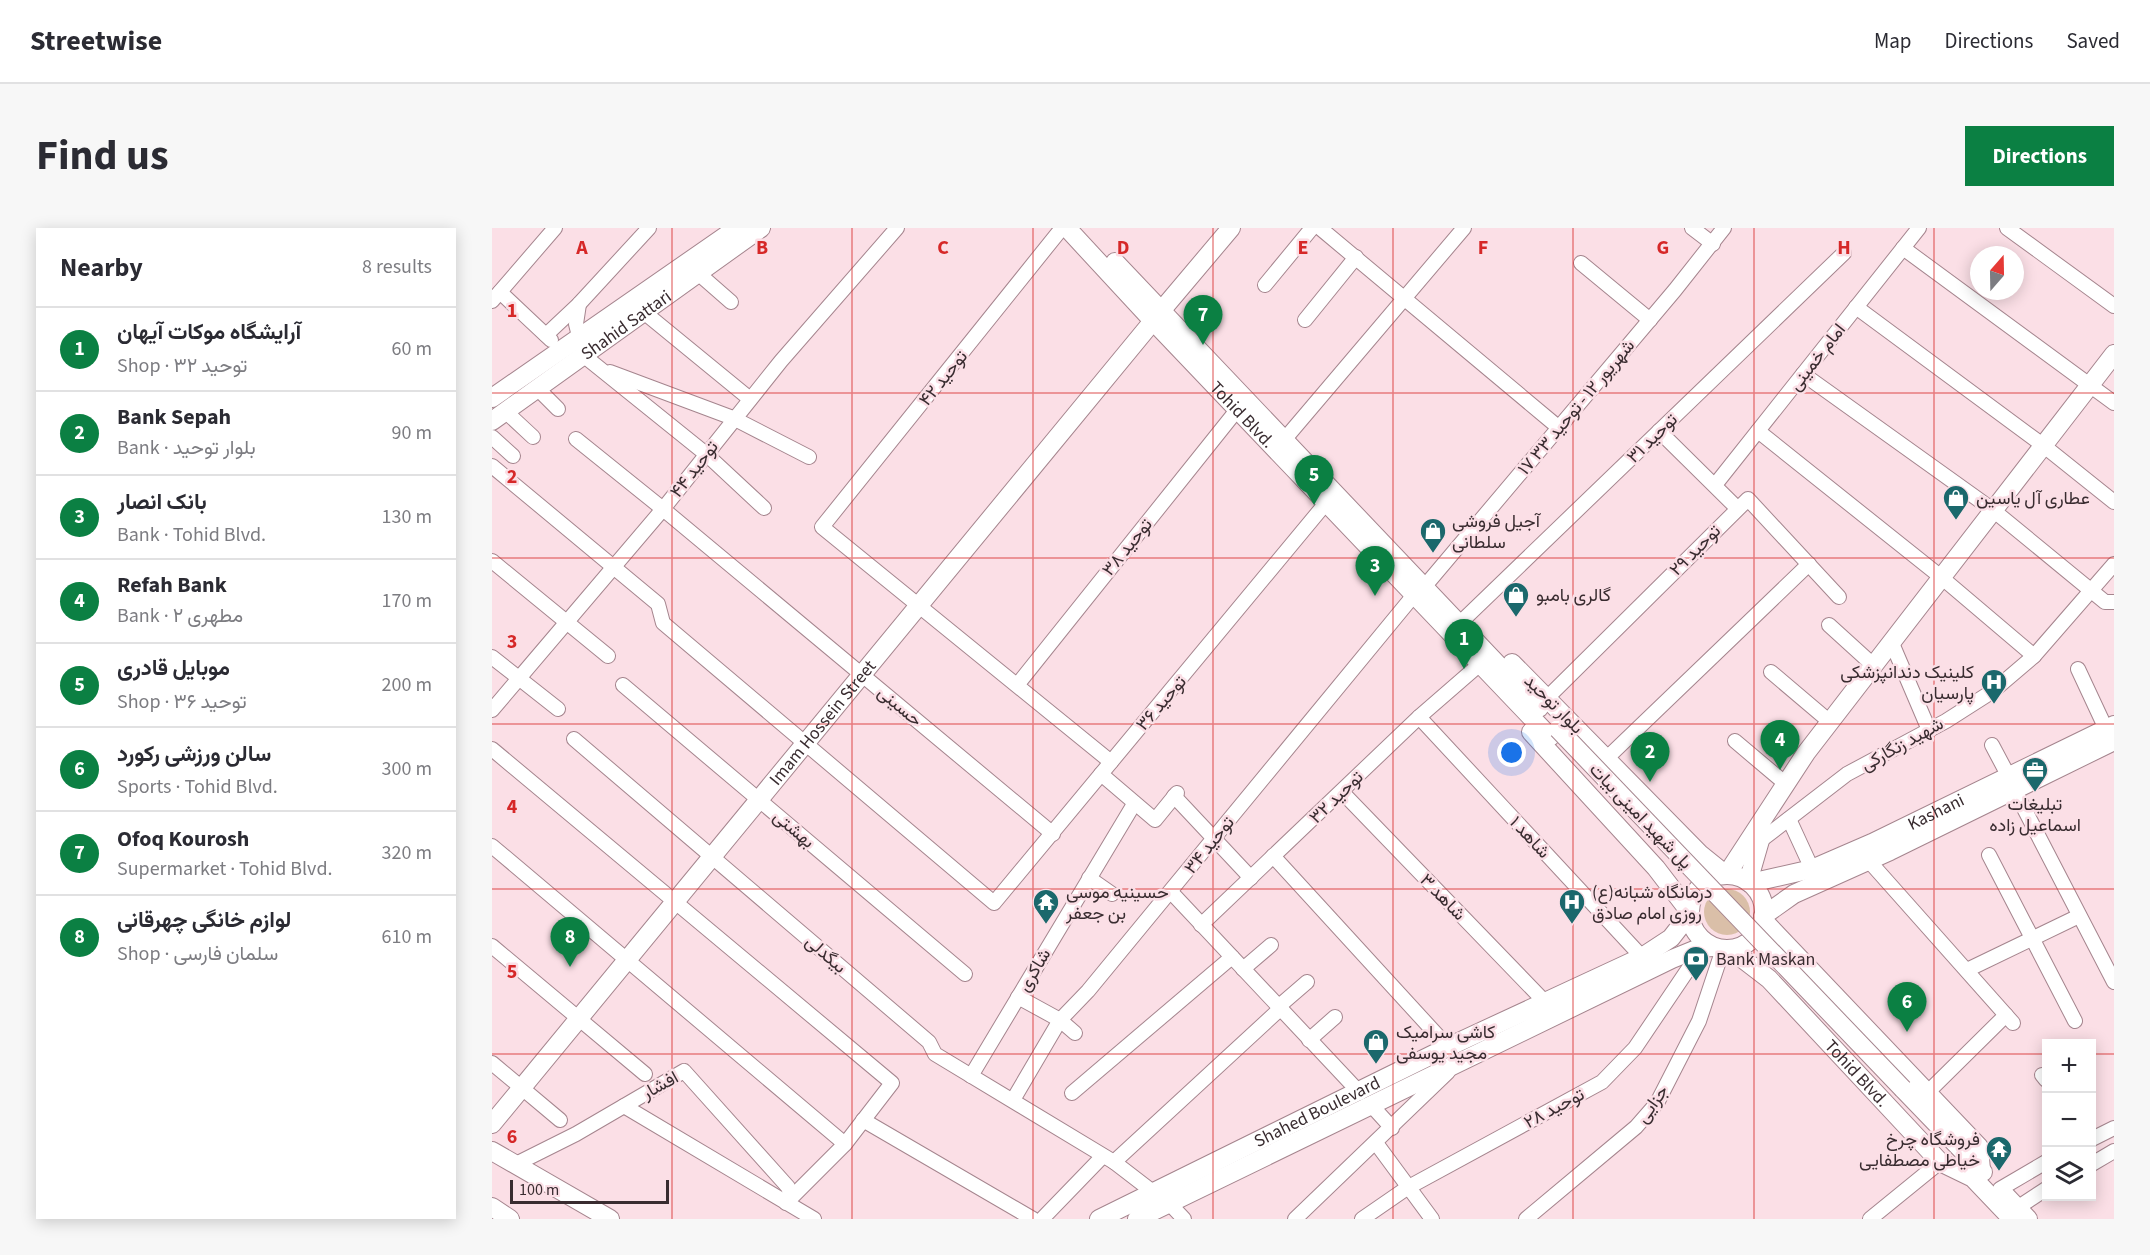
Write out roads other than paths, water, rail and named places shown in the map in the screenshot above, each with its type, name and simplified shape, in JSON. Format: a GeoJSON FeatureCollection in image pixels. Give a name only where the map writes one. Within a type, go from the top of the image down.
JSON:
{"type":"FeatureCollection","features":[{"type":"Feature","properties":{"kind":"main road","name":"Shahid Sattari"},"geometry":{"type":"LineString","coordinates":[[492,398],[737,228]]}},
{"type":"Feature","properties":{"kind":"main road","name":"Shahid Sattari"},"geometry":{"type":"LineString","coordinates":[[498,416],[537,388],[590,361],[645,313],[761,228]]}},
{"type":"Feature","properties":{"kind":"main road","name":"Tohid Blvd."},"geometry":{"type":"LineString","coordinates":[[1067,228],[1284,440],[1420,591],[1656,868],[1689,913]]}},
{"type":"Feature","properties":{"kind":"main road","name":"Tohid Blvd."},"geometry":{"type":"LineString","coordinates":[[1083,228],[1237,410],[1326,502],[1420,591],[1460,623],[1475,658]]}},
{"type":"Feature","properties":{"kind":"main road","name":"Imam Hossein Street"},"geometry":{"type":"LineString","coordinates":[[492,1124],[1231,228]]}},
{"type":"Feature","properties":{"kind":"main road"},"geometry":{"type":"LineString","coordinates":[[1727,875],[1786,784],[1873,664],[2114,354]]}},
{"type":"Feature","properties":{"kind":"main road","name":"بلوار توحید"},"geometry":{"type":"LineString","coordinates":[[1475,658],[1498,648],[1686,840],[1727,875]]}},
{"type":"Feature","properties":{"kind":"main road","name":"پل شهید امینی بیات"},"geometry":{"type":"LineString","coordinates":[[1475,658],[1554,733],[1977,1174]]}},
{"type":"Feature","properties":{"kind":"main road"},"geometry":{"type":"LineString","coordinates":[[1763,918],[1760,896],[1749,882],[1727,875],[1709,879],[1701,885],[1691,901],[1689,913],[1695,931],[1716,948],[1739,947],[1755,936],[1763,918],[1798,892],[1869,861],[2012,783],[2112,735]]}},
{"type":"Feature","properties":{"kind":"main road","name":"Kashani"},"geometry":{"type":"LineString","coordinates":[[1749,882],[1812,869],[2012,783]]}},
{"type":"Feature","properties":{"kind":"main road"},"geometry":{"type":"LineString","coordinates":[[1749,882],[1769,811]]}},
{"type":"Feature","properties":{"kind":"main road"},"geometry":{"type":"LineString","coordinates":[[1656,868],[1672,866],[1680,861],[1686,853],[1686,840]]}},
{"type":"Feature","properties":{"kind":"main road"},"geometry":{"type":"LineString","coordinates":[[1791,874],[1785,885],[1790,891],[1798,892]]}},
{"type":"Feature","properties":{"kind":"main road","name":"Shahed Boulevard"},"geometry":{"type":"LineString","coordinates":[[1099,1219],[1153,1192],[1366,1100],[1454,1066],[1669,951],[1689,913]]}},
{"type":"Feature","properties":{"kind":"main road","name":"Tohid Blvd."},"geometry":{"type":"LineString","coordinates":[[1763,918],[1795,955],[1979,1147],[1977,1174]]}},
{"type":"Feature","properties":{"kind":"main road","name":"Tohid Blvd."},"geometry":{"type":"LineString","coordinates":[[1716,948],[1769,979],[1940,1162],[2006,1184],[2021,1211]]}},
{"type":"Feature","properties":{"kind":"main road","name":"Shahed Boulevard"},"geometry":{"type":"LineString","coordinates":[[1137,1219],[1170,1204],[1366,1100],[1448,1047],[1641,957],[1669,951],[1716,948]]}},
{"type":"Feature","properties":{"kind":"main road"},"geometry":{"type":"LineString","coordinates":[[1769,979],[1770,964],[1775,959],[1781,955],[1795,955]]}},
{"type":"Feature","properties":{"kind":"main road"},"geometry":{"type":"LineString","coordinates":[[492,1151],[610,1219]]}},
{"type":"Feature","properties":{"kind":"main road","name":"Tohid Blvd."},"geometry":{"type":"LineString","coordinates":[[1977,1174],[2021,1211]]}},
{"type":"Feature","properties":{"kind":"main road"},"geometry":{"type":"LineString","coordinates":[[492,1208],[510,1219]]}},
{"type":"Feature","properties":{"kind":"street"},"geometry":{"type":"LineString","coordinates":[[555,228],[496,296],[561,349]]}},
{"type":"Feature","properties":{"kind":"street"},"geometry":{"type":"LineString","coordinates":[[546,335],[579,304],[649,228]]}},
{"type":"Feature","properties":{"kind":"street","name":"توحید ۴۴"},"geometry":{"type":"LineString","coordinates":[[492,710],[520,679],[565,621],[663,509],[733,418],[897,228]]}},
{"type":"Feature","properties":{"kind":"street","name":"توحید ۴۲"},"geometry":{"type":"LineString","coordinates":[[918,608],[822,526],[1062,228]]}},
{"type":"Feature","properties":{"kind":"street"},"geometry":{"type":"LineString","coordinates":[[1265,285],[1312,228]]}},
{"type":"Feature","properties":{"kind":"street"},"geometry":{"type":"LineString","coordinates":[[1320,228],[1558,427]]}},
{"type":"Feature","properties":{"kind":"street"},"geometry":{"type":"LineString","coordinates":[[1284,440],[1464,228]]}},
{"type":"Feature","properties":{"kind":"street"},"geometry":{"type":"LineString","coordinates":[[1692,228],[1713,244]]}},
{"type":"Feature","properties":{"kind":"street","name":"۱۷ شهریور ۱۲ - توحید ۳۳"},"geometry":{"type":"LineString","coordinates":[[1420,591],[1650,320],[1724,228]]}},
{"type":"Feature","properties":{"kind":"street","name":"امام خمینی"},"geometry":{"type":"LineString","coordinates":[[1715,486],[1919,228]]}},
{"type":"Feature","properties":{"kind":"street"},"geometry":{"type":"LineString","coordinates":[[2007,228],[2114,306]]}},
{"type":"Feature","properties":{"kind":"street"},"geometry":{"type":"LineString","coordinates":[[1903,248],[2114,404]]}},
{"type":"Feature","properties":{"kind":"street","name":"توحید ۳۱"},"geometry":{"type":"LineString","coordinates":[[1460,623],[1844,253]]}},
{"type":"Feature","properties":{"kind":"street"},"geometry":{"type":"LineString","coordinates":[[1305,320],[1356,257]]}},
{"type":"Feature","properties":{"kind":"street"},"geometry":{"type":"LineString","coordinates":[[1581,263],[1650,320]]}},
{"type":"Feature","properties":{"kind":"street"},"geometry":{"type":"LineString","coordinates":[[699,274],[731,302]]}},
{"type":"Feature","properties":{"kind":"street"},"geometry":{"type":"LineString","coordinates":[[579,304],[576,324],[579,336]]}},
{"type":"Feature","properties":{"kind":"street"},"geometry":{"type":"LineString","coordinates":[[1856,307],[2044,446],[2114,502]]}},
{"type":"Feature","properties":{"kind":"street"},"geometry":{"type":"LineString","coordinates":[[645,313],[750,399]]}},
{"type":"Feature","properties":{"kind":"street"},"geometry":{"type":"LineString","coordinates":[[590,361],[733,418],[809,457]]}},
{"type":"Feature","properties":{"kind":"street"},"geometry":{"type":"LineString","coordinates":[[590,361],[706,454],[764,508]]}},
{"type":"Feature","properties":{"kind":"street"},"geometry":{"type":"LineString","coordinates":[[1803,374],[1993,510],[2105,602],[2114,602]]}},
{"type":"Feature","properties":{"kind":"street"},"geometry":{"type":"LineString","coordinates":[[537,388],[558,409]]}},
{"type":"Feature","properties":{"kind":"street","name":"توحید ۳۸"},"geometry":{"type":"LineString","coordinates":[[1018,684],[1237,410]]}},
{"type":"Feature","properties":{"kind":"street"},"geometry":{"type":"LineString","coordinates":[[498,416],[533,437]]}},
{"type":"Feature","properties":{"kind":"street"},"geometry":{"type":"LineString","coordinates":[[1659,431],[1737,508],[1748,499],[1839,597]]}},
{"type":"Feature","properties":{"kind":"street"},"geometry":{"type":"LineString","coordinates":[[1758,431],[1941,577],[2034,656]]}},
{"type":"Feature","properties":{"kind":"street"},"geometry":{"type":"LineString","coordinates":[[492,437],[513,456]]}},
{"type":"Feature","properties":{"kind":"street","name":"حسینی"},"geometry":{"type":"LineString","coordinates":[[576,440],[864,675],[1053,834]]}},
{"type":"Feature","properties":{"kind":"street"},"geometry":{"type":"LineString","coordinates":[[492,466],[658,604],[663,624],[806,744]]}},
{"type":"Feature","properties":{"kind":"street","name":"توحید ۳۶"},"geometry":{"type":"LineString","coordinates":[[806,744],[994,903],[1326,502]]}},
{"type":"Feature","properties":{"kind":"street","name":"توحید ۲۹"},"geometry":{"type":"LineString","coordinates":[[1548,697],[1737,508]]}},
{"type":"Feature","properties":{"kind":"street"},"geometry":{"type":"LineString","coordinates":[[492,561],[608,656]]}},
{"type":"Feature","properties":{"kind":"street"},"geometry":{"type":"LineString","coordinates":[[1607,758],[1809,564]]}},
{"type":"Feature","properties":{"kind":"street","name":"شهید زنگارکی"},"geometry":{"type":"LineString","coordinates":[[1760,842],[1847,774],[1929,730],[1994,691],[2034,656],[2114,564]]}},
{"type":"Feature","properties":{"kind":"street","name":"توحید ۳۴"},"geometry":{"type":"LineString","coordinates":[[1013,1100],[1059,1020],[1088,991],[1420,591]]}},
{"type":"Feature","properties":{"kind":"street"},"geometry":{"type":"LineString","coordinates":[[918,608],[1018,684],[1111,762]]}},
{"type":"Feature","properties":{"kind":"street"},"geometry":{"type":"LineString","coordinates":[[1829,625],[1873,664]]}},
{"type":"Feature","properties":{"kind":"street"},"geometry":{"type":"LineString","coordinates":[[1891,641],[1929,730]]}},
{"type":"Feature","properties":{"kind":"street"},"geometry":{"type":"LineString","coordinates":[[492,657],[558,709]]}},
{"type":"Feature","properties":{"kind":"street","name":"توحید ۳۲"},"geometry":{"type":"LineString","coordinates":[[1201,925],[1419,717],[1475,658]]}},
{"type":"Feature","properties":{"kind":"street"},"geometry":{"type":"LineString","coordinates":[[2078,669],[2112,735]]}},
{"type":"Feature","properties":{"kind":"street"},"geometry":{"type":"LineString","coordinates":[[1771,672],[1830,722]]}},
{"type":"Feature","properties":{"kind":"street","name":"بهشتی"},"geometry":{"type":"LineString","coordinates":[[623,685],[965,975]]}},
{"type":"Feature","properties":{"kind":"street","name":"شاهد ۱"},"geometry":{"type":"LineString","coordinates":[[1419,717],[1641,957]]}},
{"type":"Feature","properties":{"kind":"street","name":"بیگدلی"},"geometry":{"type":"LineString","coordinates":[[574,739],[929,1042],[935,1054],[1108,1159],[1153,1192]]}},
{"type":"Feature","properties":{"kind":"street"},"geometry":{"type":"LineString","coordinates":[[1735,741],[1786,784]]}},
{"type":"Feature","properties":{"kind":"street"},"geometry":{"type":"LineString","coordinates":[[1992,745],[2114,982]]}},
{"type":"Feature","properties":{"kind":"street"},"geometry":{"type":"LineString","coordinates":[[492,749],[892,1083],[845,1144],[786,1203]]}},
{"type":"Feature","properties":{"kind":"street"},"geometry":{"type":"LineString","coordinates":[[1101,774],[1155,820],[1176,794],[1251,878]]}},
{"type":"Feature","properties":{"kind":"street","name":"شاهد ۳"},"geometry":{"type":"LineString","coordinates":[[1342,792],[1545,1002]]}},
{"type":"Feature","properties":{"kind":"street","name":"شاکری"},"geometry":{"type":"LineString","coordinates":[[971,1076],[1134,804]]}},
{"type":"Feature","properties":{"kind":"street"},"geometry":{"type":"LineString","coordinates":[[1789,819],[1812,869]]}},
{"type":"Feature","properties":{"kind":"street"},"geometry":{"type":"LineString","coordinates":[[492,846],[845,1144]]}},
{"type":"Feature","properties":{"kind":"street"},"geometry":{"type":"LineString","coordinates":[[1989,855],[2075,1021]]}},
{"type":"Feature","properties":{"kind":"street"},"geometry":{"type":"LineString","coordinates":[[1274,856],[1448,1047]]}},
{"type":"Feature","properties":{"kind":"street"},"geometry":{"type":"LineString","coordinates":[[1869,861],[2009,1019],[1928,1092]]}},
{"type":"Feature","properties":{"kind":"street"},"geometry":{"type":"LineString","coordinates":[[1089,878],[1112,894]]}},
{"type":"Feature","properties":{"kind":"street"},"geometry":{"type":"LineString","coordinates":[[1171,892],[1392,1128]]}},
{"type":"Feature","properties":{"kind":"street"},"geometry":{"type":"LineString","coordinates":[[1967,970],[2079,916]]}},
{"type":"Feature","properties":{"kind":"street"},"geometry":{"type":"LineString","coordinates":[[1243,969],[1271,945]]}},
{"type":"Feature","properties":{"kind":"street"},"geometry":{"type":"LineString","coordinates":[[492,946],[645,1074]]}},
{"type":"Feature","properties":{"kind":"street","name":"توحید ۲۸"},"geometry":{"type":"LineString","coordinates":[[1362,1219],[1407,1188],[1602,1082],[1635,1048],[1689,968],[1716,948]]}},
{"type":"Feature","properties":{"kind":"street","name":"جزایی"},"geometry":{"type":"LineString","coordinates":[[1526,1219],[1636,1127],[1657,1103],[1699,1020],[1716,948]]}},
{"type":"Feature","properties":{"kind":"street"},"geometry":{"type":"LineString","coordinates":[[1072,1093],[1232,957]]}},
{"type":"Feature","properties":{"kind":"street"},"geometry":{"type":"LineString","coordinates":[[1042,1219],[1307,982]]}},
{"type":"Feature","properties":{"kind":"street"},"geometry":{"type":"LineString","coordinates":[[1018,997],[1059,1020],[1075,1033]]}},
{"type":"Feature","properties":{"kind":"street"},"geometry":{"type":"LineString","coordinates":[[1309,1040],[1335,1017]]}},
{"type":"Feature","properties":{"kind":"street"},"geometry":{"type":"LineString","coordinates":[[492,1063],[560,1120]]}},
{"type":"Feature","properties":{"kind":"street"},"geometry":{"type":"LineString","coordinates":[[1295,1219],[1454,1066]]}},
{"type":"Feature","properties":{"kind":"street","name":"افشار"},"geometry":{"type":"LineString","coordinates":[[516,1164],[682,1072],[687,1073],[788,1187],[790,1193],[786,1203]]}},
{"type":"Feature","properties":{"kind":"street"},"geometry":{"type":"LineString","coordinates":[[624,1106],[814,1219]]}},
{"type":"Feature","properties":{"kind":"street"},"geometry":{"type":"LineString","coordinates":[[863,1120],[1033,1219]]}},
{"type":"Feature","properties":{"kind":"street"},"geometry":{"type":"LineString","coordinates":[[2096,1136],[2114,1128]]}},
{"type":"Feature","properties":{"kind":"street"},"geometry":{"type":"LineString","coordinates":[[1376,1143],[1432,1219]]}},
{"type":"Feature","properties":{"kind":"street"},"geometry":{"type":"LineString","coordinates":[[2096,1162],[2113,1153]]}},
{"type":"Feature","properties":{"kind":"street"},"geometry":{"type":"LineString","coordinates":[[1870,1219],[1940,1162]]}},
{"type":"Feature","properties":{"kind":"street"},"geometry":{"type":"LineString","coordinates":[[2006,1184],[2042,1164]]}},
{"type":"Feature","properties":{"kind":"street"},"geometry":{"type":"LineString","coordinates":[[2021,1211],[2042,1193]]}},
{"type":"Feature","properties":{"kind":"street"},"geometry":{"type":"LineString","coordinates":[[1170,1204],[1184,1219]]}},
{"type":"Feature","properties":{"kind":"place","name":"Ofoq Kourosh"},"geometry":{"type":"Point","coordinates":[1203,345]}},
{"type":"Feature","properties":{"kind":"place","name":"موبایل قادری"},"geometry":{"type":"Point","coordinates":[1314,505]}},
{"type":"Feature","properties":{"kind":"place","name":"عطاری آل یاسین"},"geometry":{"type":"Point","coordinates":[1956,521]}},
{"type":"Feature","properties":{"kind":"place","name":"آجیل فروشی سلطانی"},"geometry":{"type":"Point","coordinates":[1433,554]}},
{"type":"Feature","properties":{"kind":"place","name":"بانک انصار"},"geometry":{"type":"Point","coordinates":[1375,596]}},
{"type":"Feature","properties":{"kind":"place","name":"گالری بامبو"},"geometry":{"type":"Point","coordinates":[1516,618]}},
{"type":"Feature","properties":{"kind":"place","name":"آرایشگاه موکات آیهان"},"geometry":{"type":"Point","coordinates":[1464,669]}},
{"type":"Feature","properties":{"kind":"place","name":"کلینیک دندانپزشکی پارسیان"},"geometry":{"type":"Point","coordinates":[1994,705]}},
{"type":"Feature","properties":{"kind":"place","name":"Refah Bank"},"geometry":{"type":"Point","coordinates":[1780,770]}},
{"type":"Feature","properties":{"kind":"place","name":"Bank Sepah"},"geometry":{"type":"Point","coordinates":[1650,782]}},
{"type":"Feature","properties":{"kind":"place","name":"تبلیغات اسماعیل زاده"},"geometry":{"type":"Point","coordinates":[2035,793]}},
{"type":"Feature","properties":{"kind":"place","name":"حسینیه موسی بن جعفر"},"geometry":{"type":"Point","coordinates":[1046,925]}},
{"type":"Feature","properties":{"kind":"place","name":"(ع)درمانگاه شبانه روزی امام صادق"},"geometry":{"type":"Point","coordinates":[1572,925]}},
{"type":"Feature","properties":{"kind":"place","name":"لوازم خانگی چهرقانی"},"geometry":{"type":"Point","coordinates":[570,967]}},
{"type":"Feature","properties":{"kind":"place","name":"Bank Maskan"},"geometry":{"type":"Point","coordinates":[1696,982]}},
{"type":"Feature","properties":{"kind":"place","name":"سالن ورزشی رکورد"},"geometry":{"type":"Point","coordinates":[1907,1032]}},
{"type":"Feature","properties":{"kind":"place","name":"کاشی سرامیک مجید یوسفی"},"geometry":{"type":"Point","coordinates":[1376,1065]}},
{"type":"Feature","properties":{"kind":"place","name":"فروشگاه چرخ خیاطی مصطفایی"},"geometry":{"type":"Point","coordinates":[1999,1172]}}]}
